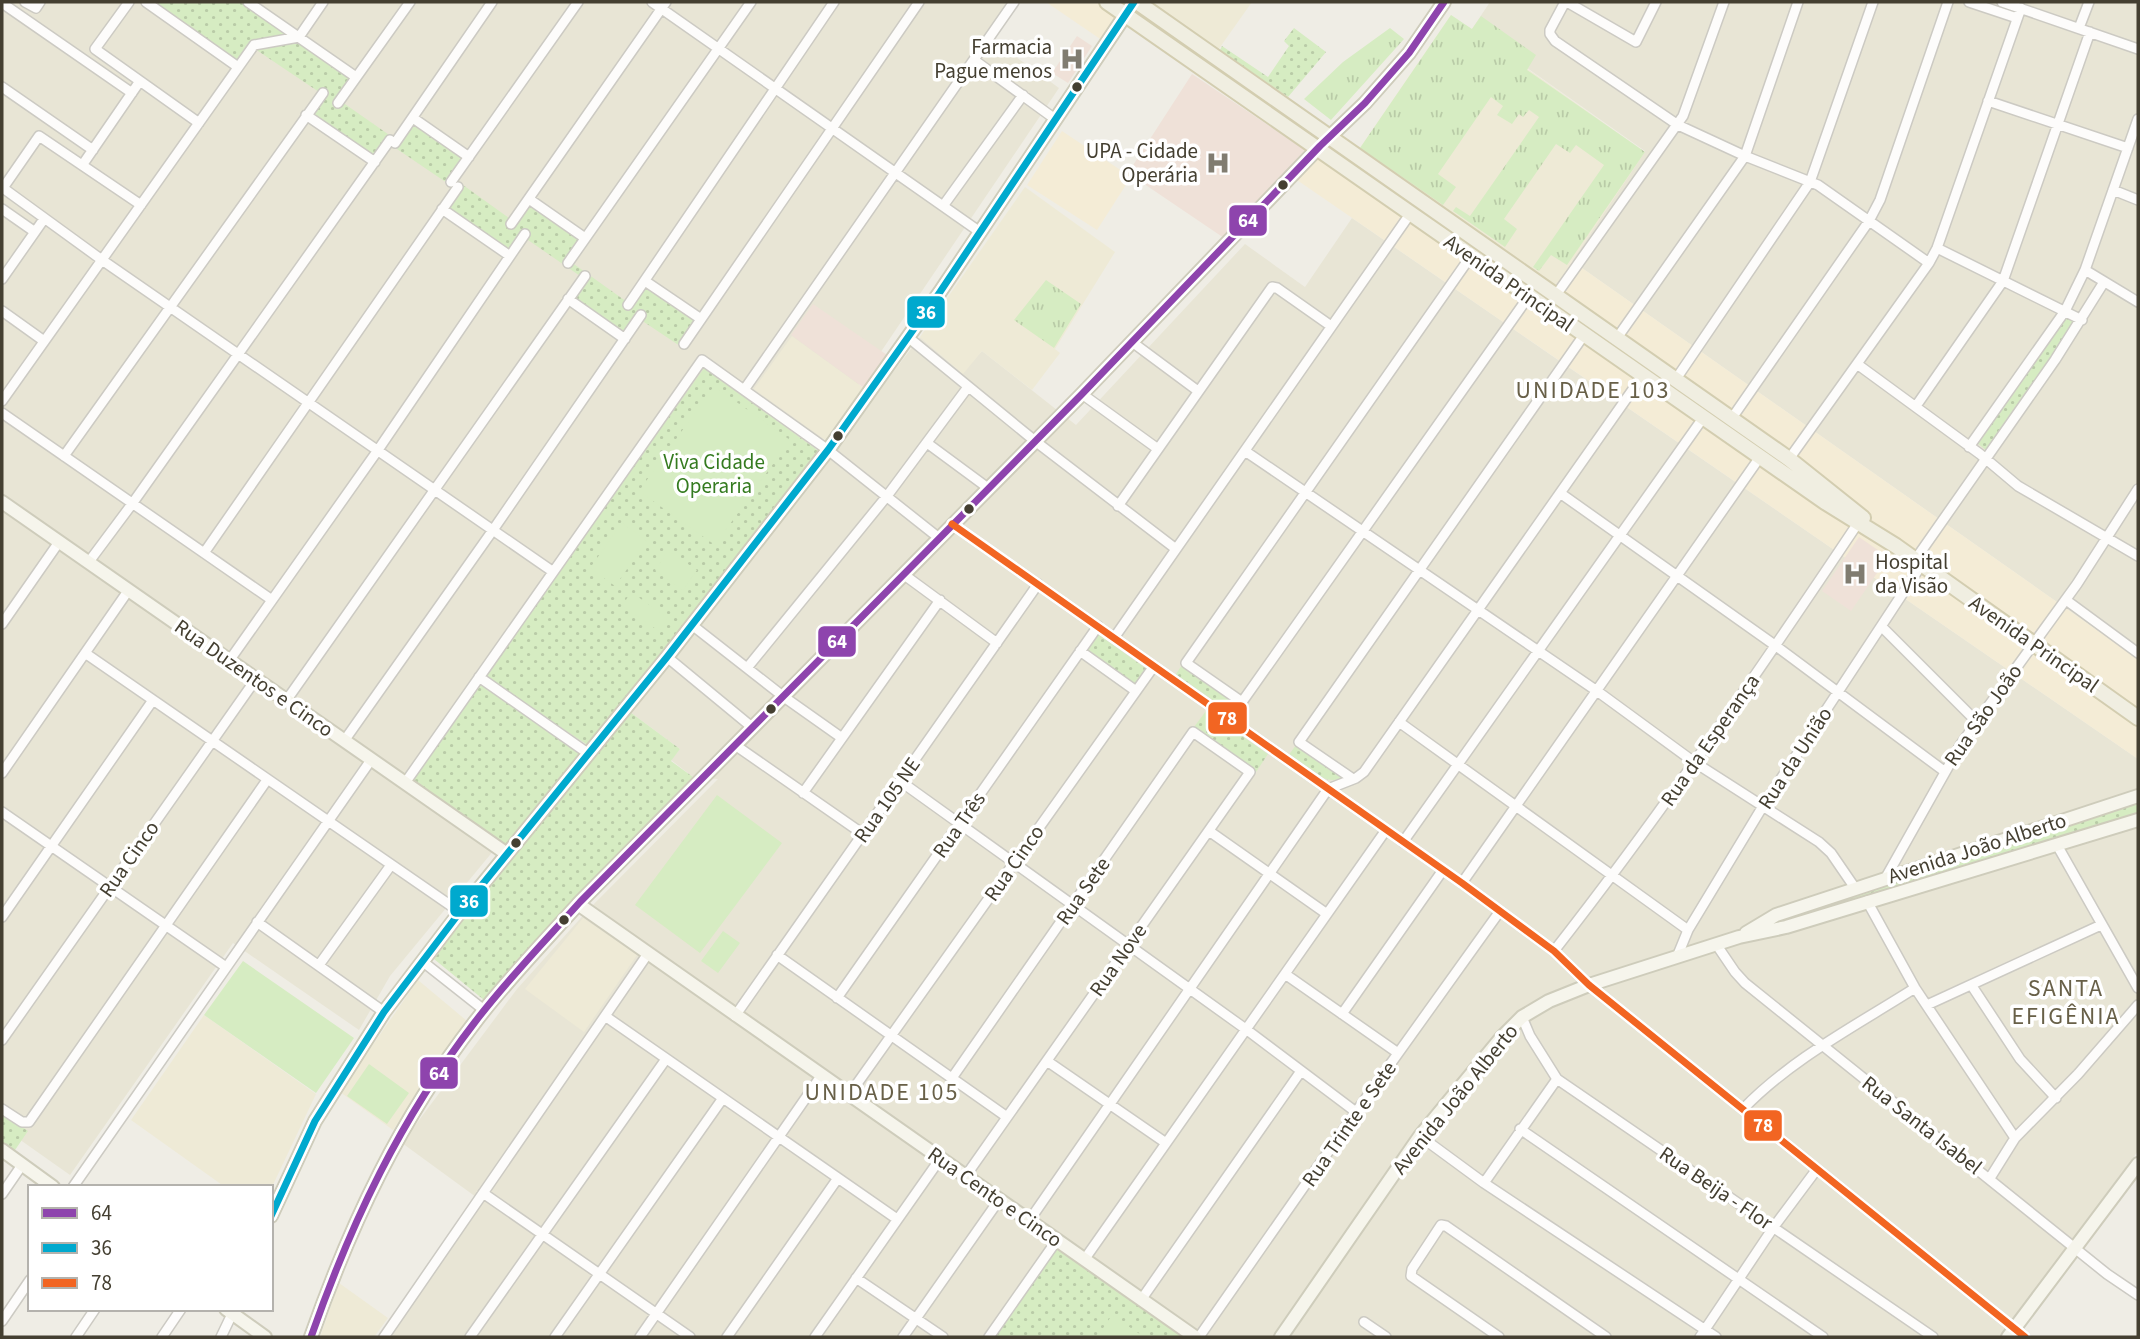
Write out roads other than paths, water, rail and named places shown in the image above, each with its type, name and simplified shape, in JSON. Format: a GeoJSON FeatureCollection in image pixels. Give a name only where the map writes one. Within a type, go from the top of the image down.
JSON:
{"type":"FeatureCollection","features":[{"type":"Feature","properties":{"kind":"main road","name":"Avenida Principal"},"geometry":{"type":"LineString","coordinates":[[1107,2],[1703,418],[1896,546]]}},
{"type":"Feature","properties":{"kind":"main road","name":"Avenida Principal"},"geometry":{"type":"LineString","coordinates":[[1135,2],[1732,418],[1834,493],[1896,546],[2138,718]]}},
{"type":"Feature","properties":{"kind":"main road"},"geometry":{"type":"LineString","coordinates":[[273,1212],[315,1121],[384,1012],[460,912],[667,657],[828,450],[909,338],[1135,2]]}},
{"type":"Feature","properties":{"kind":"main road"},"geometry":{"type":"LineString","coordinates":[[311,1337],[328,1288],[376,1177],[423,1096],[484,1010],[514,974],[578,904],[1082,394],[1390,76],[1444,2]]}},
{"type":"Feature","properties":{"kind":"main road"},"geometry":{"type":"LineString","coordinates":[[1315,126],[1319,136],[1317,149]]}},
{"type":"Feature","properties":{"kind":"main road"},"geometry":{"type":"LineString","coordinates":[[1471,256],[1479,248],[1495,258],[1509,262]]}},
{"type":"Feature","properties":{"kind":"main road"},"geometry":{"type":"LineString","coordinates":[[1571,326],[1583,330],[1606,346],[1611,345],[1617,338]]}},
{"type":"Feature","properties":{"kind":"main road","name":"Rua Duzentos e Cinco"},"geometry":{"type":"LineString","coordinates":[[2,502],[507,854]]}},
{"type":"Feature","properties":{"kind":"main road","name":"Avenida João Alberto"},"geometry":{"type":"LineString","coordinates":[[1739,937],[1776,915],[2138,796]]}},
{"type":"Feature","properties":{"kind":"main road","name":"Avenida João Alberto"},"geometry":{"type":"LineString","coordinates":[[1281,1337],[1420,1136],[1501,1038],[1522,1017],[1549,1001],[1589,985],[1716,944],[1786,926],[2138,820]]}},
{"type":"Feature","properties":{"kind":"main road","name":"Rua Cento e Cinco"},"geometry":{"type":"LineString","coordinates":[[578,904],[647,955],[1197,1337]]}},
{"type":"Feature","properties":{"kind":"main road"},"geometry":{"type":"LineString","coordinates":[[2,1150],[50,1185]]}},
{"type":"Feature","properties":{"kind":"main road"},"geometry":{"type":"LineString","coordinates":[[2011,1333],[2138,1164]]}},
{"type":"Feature","properties":{"kind":"main road"},"geometry":{"type":"LineString","coordinates":[[230,1311],[265,1337]]}},
{"type":"Feature","properties":{"kind":"street"},"geometry":{"type":"LineString","coordinates":[[25,2],[36,8],[40,2]]}},
{"type":"Feature","properties":{"kind":"street"},"geometry":{"type":"LineString","coordinates":[[129,2],[95,49],[199,122]]}},
{"type":"Feature","properties":{"kind":"street"},"geometry":{"type":"LineString","coordinates":[[146,2],[238,67]]}},
{"type":"Feature","properties":{"kind":"street"},"geometry":{"type":"LineString","coordinates":[[248,2],[356,77]]}},
{"type":"Feature","properties":{"kind":"street"},"geometry":{"type":"LineString","coordinates":[[3,399],[254,45],[299,37],[323,2]]}},
{"type":"Feature","properties":{"kind":"street"},"geometry":{"type":"LineString","coordinates":[[338,103],[410,2]]}},
{"type":"Feature","properties":{"kind":"street"},"geometry":{"type":"LineString","coordinates":[[88,563],[375,162],[412,118],[492,2]]}},
{"type":"Feature","properties":{"kind":"street"},"geometry":{"type":"LineString","coordinates":[[204,553],[442,209],[469,157],[578,2]]}},
{"type":"Feature","properties":{"kind":"street"},"geometry":{"type":"LineString","coordinates":[[652,2],[663,5],[692,30],[981,232]]}},
{"type":"Feature","properties":{"kind":"street"},"geometry":{"type":"LineString","coordinates":[[568,263],[751,2]]}},
{"type":"Feature","properties":{"kind":"street"},"geometry":{"type":"LineString","coordinates":[[628,305],[834,2]]}},
{"type":"Feature","properties":{"kind":"street"},"geometry":{"type":"LineString","coordinates":[[684,344],[919,2]]}},
{"type":"Feature","properties":{"kind":"street"},"geometry":{"type":"LineString","coordinates":[[744,390],[1014,2]]}},
{"type":"Feature","properties":{"kind":"street"},"geometry":{"type":"LineString","coordinates":[[1656,2],[1636,42],[1566,2],[1550,34],[1555,41],[1678,125],[1711,142],[1810,182],[1929,262]]}},
{"type":"Feature","properties":{"kind":"street"},"geometry":{"type":"LineString","coordinates":[[1556,295],[1678,125],[1691,99],[1724,2]]}},
{"type":"Feature","properties":{"kind":"street"},"geometry":{"type":"LineString","coordinates":[[1617,338],[1745,156],[1798,2]]}},
{"type":"Feature","properties":{"kind":"street"},"geometry":{"type":"LineString","coordinates":[[1676,379],[1810,182],[1873,2]]}},
{"type":"Feature","properties":{"kind":"street"},"geometry":{"type":"LineString","coordinates":[[1732,418],[1869,221],[1880,200],[1948,2]]}},
{"type":"Feature","properties":{"kind":"street"},"geometry":{"type":"LineString","coordinates":[[1969,2],[2090,32],[2138,49]]}},
{"type":"Feature","properties":{"kind":"street"},"geometry":{"type":"LineString","coordinates":[[2006,2],[2019,13]]}},
{"type":"Feature","properties":{"kind":"street"},"geometry":{"type":"LineString","coordinates":[[2079,29],[2089,2]]}},
{"type":"Feature","properties":{"kind":"street"},"geometry":{"type":"LineString","coordinates":[[2,4],[132,93]]}},
{"type":"Feature","properties":{"kind":"street"},"geometry":{"type":"LineString","coordinates":[[511,224],[663,5]]}},
{"type":"Feature","properties":{"kind":"street"},"geometry":{"type":"LineString","coordinates":[[1789,459],[1937,248],[2019,13]]}},
{"type":"Feature","properties":{"kind":"street"},"geometry":{"type":"LineString","coordinates":[[1916,406],[2003,281],[2090,32]]}},
{"type":"Feature","properties":{"kind":"street"},"geometry":{"type":"LineString","coordinates":[[974,60],[1055,119]]}},
{"type":"Feature","properties":{"kind":"street"},"geometry":{"type":"LineString","coordinates":[[83,164],[140,81]]}},
{"type":"Feature","properties":{"kind":"street"},"geometry":{"type":"LineString","coordinates":[[2,87],[93,150]]}},
{"type":"Feature","properties":{"kind":"street"},"geometry":{"type":"LineString","coordinates":[[64,456],[323,93]]}},
{"type":"Feature","properties":{"kind":"street"},"geometry":{"type":"LineString","coordinates":[[943,206],[1023,95]]}},
{"type":"Feature","properties":{"kind":"street"},"geometry":{"type":"LineString","coordinates":[[1988,101],[2128,148]]}},
{"type":"Feature","properties":{"kind":"street"},"geometry":{"type":"LineString","coordinates":[[306,115],[375,162]]}},
{"type":"Feature","properties":{"kind":"street"},"geometry":{"type":"LineString","coordinates":[[412,118],[469,157]]}},
{"type":"Feature","properties":{"kind":"street"},"geometry":{"type":"LineString","coordinates":[[1969,447],[2065,312],[2085,270],[2138,119]]}},
{"type":"Feature","properties":{"kind":"street"},"geometry":{"type":"LineString","coordinates":[[141,205],[42,136],[36,137],[3,188],[102,260],[552,571]]}},
{"type":"Feature","properties":{"kind":"street"},"geometry":{"type":"LineString","coordinates":[[2113,190],[2138,200]]}},
{"type":"Feature","properties":{"kind":"street"},"geometry":{"type":"LineString","coordinates":[[529,199],[585,238]]}},
{"type":"Feature","properties":{"kind":"street"},"geometry":{"type":"LineString","coordinates":[[2,209],[35,232]]}},
{"type":"Feature","properties":{"kind":"street"},"geometry":{"type":"LineString","coordinates":[[442,209],[510,256]]}},
{"type":"Feature","properties":{"kind":"street"},"geometry":{"type":"LineString","coordinates":[[1114,638],[1410,214]]}},
{"type":"Feature","properties":{"kind":"street"},"geometry":{"type":"LineString","coordinates":[[2,279],[44,219]]}},
{"type":"Feature","properties":{"kind":"street"},"geometry":{"type":"LineString","coordinates":[[229,661],[526,234]]}},
{"type":"Feature","properties":{"kind":"street"},"geometry":{"type":"LineString","coordinates":[[1937,248],[2082,320]]}},
{"type":"Feature","properties":{"kind":"street"},"geometry":{"type":"LineString","coordinates":[[1471,256],[1186,663],[1242,702],[1528,296]]}},
{"type":"Feature","properties":{"kind":"street"},"geometry":{"type":"LineString","coordinates":[[2085,270],[2138,302]]}},
{"type":"Feature","properties":{"kind":"street"},"geometry":{"type":"LineString","coordinates":[[286,701],[585,276]]}},
{"type":"Feature","properties":{"kind":"street"},"geometry":{"type":"LineString","coordinates":[[645,281],[701,319]]}},
{"type":"Feature","properties":{"kind":"street","name":"Rua da União"},"geometry":{"type":"LineString","coordinates":[[1676,957],[1688,930],[1763,806],[1882,627],[1918,562],[2082,320],[2104,282]]}},
{"type":"Feature","properties":{"kind":"street"},"geometry":{"type":"LineString","coordinates":[[1118,506],[1272,287],[1331,326]]}},
{"type":"Feature","properties":{"kind":"street"},"geometry":{"type":"LineString","coordinates":[[568,299],[625,339]]}},
{"type":"Feature","properties":{"kind":"street"},"geometry":{"type":"LineString","coordinates":[[2,311],[44,341]]}},
{"type":"Feature","properties":{"kind":"street"},"geometry":{"type":"LineString","coordinates":[[344,741],[642,315]]}},
{"type":"Feature","properties":{"kind":"street"},"geometry":{"type":"LineString","coordinates":[[1353,779],[1299,742],[1584,335]]}},
{"type":"Feature","properties":{"kind":"street"},"geometry":{"type":"LineString","coordinates":[[909,338],[1035,441],[1176,549]]}},
{"type":"Feature","properties":{"kind":"street"},"geometry":{"type":"LineString","coordinates":[[1132,342],[1198,391]]}},
{"type":"Feature","properties":{"kind":"street"},"geometry":{"type":"LineString","coordinates":[[404,783],[702,360],[828,450],[939,538]]}},
{"type":"Feature","properties":{"kind":"street"},"geometry":{"type":"LineString","coordinates":[[1857,364],[1916,406],[2018,486],[2138,556]]}},
{"type":"Feature","properties":{"kind":"street"},"geometry":{"type":"LineString","coordinates":[[1029,1221],[1328,789],[1364,772],[1643,375]]}},
{"type":"Feature","properties":{"kind":"street"},"geometry":{"type":"LineString","coordinates":[[747,668],[887,496],[968,387]]}},
{"type":"Feature","properties":{"kind":"street"},"geometry":{"type":"LineString","coordinates":[[1082,394],[1158,449]]}},
{"type":"Feature","properties":{"kind":"street"},"geometry":{"type":"LineString","coordinates":[[2,413],[272,600]]}},
{"type":"Feature","properties":{"kind":"street"},"geometry":{"type":"LineString","coordinates":[[1403,842],[1703,418]]}},
{"type":"Feature","properties":{"kind":"street"},"geometry":{"type":"LineString","coordinates":[[927,443],[988,488]]}},
{"type":"Feature","properties":{"kind":"street"},"geometry":{"type":"LineString","coordinates":[[1245,450],[1597,691],[1694,762],[1825,847],[1855,888]]}},
{"type":"Feature","properties":{"kind":"street"},"geometry":{"type":"LineString","coordinates":[[1462,883],[1760,457]]}},
{"type":"Feature","properties":{"kind":"street","name":"Rua São João"},"geometry":{"type":"LineString","coordinates":[[1885,879],[1944,771],[1976,721],[2066,600],[2138,489]]}},
{"type":"Feature","properties":{"kind":"street"},"geometry":{"type":"LineString","coordinates":[[1560,493],[1776,646],[1944,771]]}},
{"type":"Feature","properties":{"kind":"street","name":"Rua da Esperança"},"geometry":{"type":"LineString","coordinates":[[1554,951],[1613,876],[1694,762],[1858,523]]}},
{"type":"Feature","properties":{"kind":"street"},"geometry":{"type":"LineString","coordinates":[[952,524],[1462,883],[1554,951],[1589,985],[1817,1169],[2011,1333],[2025,1337]]}},
{"type":"Feature","properties":{"kind":"street"},"geometry":{"type":"LineString","coordinates":[[2,624],[59,542]]}},
{"type":"Feature","properties":{"kind":"street"},"geometry":{"type":"LineString","coordinates":[[903,574],[997,643]]}},
{"type":"Feature","properties":{"kind":"street","name":"Rua 105 NE"},"geometry":{"type":"LineString","coordinates":[[735,1016],[1038,584]]}},
{"type":"Feature","properties":{"kind":"street"},"geometry":{"type":"LineString","coordinates":[[2,773],[128,591]]}},
{"type":"Feature","properties":{"kind":"street"},"geometry":{"type":"LineString","coordinates":[[803,793],[940,600]]}},
{"type":"Feature","properties":{"kind":"street"},"geometry":{"type":"LineString","coordinates":[[2066,600],[2138,653]]}},
{"type":"Feature","properties":{"kind":"street"},"geometry":{"type":"LineString","coordinates":[[692,625],[784,697],[842,738]]}},
{"type":"Feature","properties":{"kind":"street","name":"Rua Três"},"geometry":{"type":"LineString","coordinates":[[838,998],[1098,626]]}},
{"type":"Feature","properties":{"kind":"street"},"geometry":{"type":"LineString","coordinates":[[1882,627],[1976,721]]}},
{"type":"Feature","properties":{"kind":"street"},"geometry":{"type":"LineString","coordinates":[[1080,651],[1136,691]]}},
{"type":"Feature","properties":{"kind":"street"},"geometry":{"type":"LineString","coordinates":[[85,653],[460,912]]}},
{"type":"Feature","properties":{"kind":"street"},"geometry":{"type":"LineString","coordinates":[[667,657],[753,728]]}},
{"type":"Feature","properties":{"kind":"street","name":"Rua Cinco"},"geometry":{"type":"LineString","coordinates":[[892,1036],[1154,666]]}},
{"type":"Feature","properties":{"kind":"street"},"geometry":{"type":"LineString","coordinates":[[479,677],[589,754]]}},
{"type":"Feature","properties":{"kind":"street","name":"Rua Cinco"},"geometry":{"type":"LineString","coordinates":[[2,1040],[256,679]]}},
{"type":"Feature","properties":{"kind":"street"},"geometry":{"type":"LineString","coordinates":[[2,917],[153,700]]}},
{"type":"Feature","properties":{"kind":"street"},"geometry":{"type":"LineString","coordinates":[[1399,722],[1688,930]]}},
{"type":"Feature","properties":{"kind":"street","name":"Rua Sete"},"geometry":{"type":"LineString","coordinates":[[952,1078],[1193,732],[1222,752]]}},
{"type":"Feature","properties":{"kind":"street"},"geometry":{"type":"LineString","coordinates":[[735,745],[863,834]]}},
{"type":"Feature","properties":{"kind":"street","name":"Rua Nove"},"geometry":{"type":"LineString","coordinates":[[965,1177],[1250,772],[1222,752]]}},
{"type":"Feature","properties":{"kind":"street"},"geometry":{"type":"LineString","coordinates":[[74,1185],[371,760]]}},
{"type":"Feature","properties":{"kind":"street"},"geometry":{"type":"LineString","coordinates":[[2,1109],[25,1123],[267,780]]}},
{"type":"Feature","properties":{"kind":"street"},"geometry":{"type":"LineString","coordinates":[[900,781],[1190,988],[1356,1112]]}},
{"type":"Feature","properties":{"kind":"street"},"geometry":{"type":"LineString","coordinates":[[2,812],[226,967]]}},
{"type":"Feature","properties":{"kind":"street"},"geometry":{"type":"LineString","coordinates":[[1084,1260],[1386,830]]}},
{"type":"Feature","properties":{"kind":"street"},"geometry":{"type":"LineString","coordinates":[[1209,831],[1327,914]]}},
{"type":"Feature","properties":{"kind":"street"},"geometry":{"type":"LineString","coordinates":[[2057,845],[2138,988]]}},
{"type":"Feature","properties":{"kind":"street"},"geometry":{"type":"LineString","coordinates":[[319,965],[391,865]]}},
{"type":"Feature","properties":{"kind":"street"},"geometry":{"type":"LineString","coordinates":[[1342,1014],[1443,870]]}},
{"type":"Feature","properties":{"kind":"street"},"geometry":{"type":"LineString","coordinates":[[1867,901],[1915,989],[2015,1138]]}},
{"type":"Feature","properties":{"kind":"street","name":"Rua Trinte e Sete"},"geometry":{"type":"LineString","coordinates":[[1197,1337],[1500,911]]}},
{"type":"Feature","properties":{"kind":"street"},"geometry":{"type":"LineString","coordinates":[[257,922],[384,1012]]}},
{"type":"Feature","properties":{"kind":"street"},"geometry":{"type":"LineString","coordinates":[[1927,1005],[2101,925]]}},
{"type":"Feature","properties":{"kind":"street","name":"Rua Santa Isabel"},"geometry":{"type":"LineString","coordinates":[[1716,944],[1745,983],[2107,1274],[2138,1295]]}},
{"type":"Feature","properties":{"kind":"street"},"geometry":{"type":"LineString","coordinates":[[384,1337],[647,955]]}},
{"type":"Feature","properties":{"kind":"street"},"geometry":{"type":"LineString","coordinates":[[778,956],[1007,1117]]}},
{"type":"Feature","properties":{"kind":"street"},"geometry":{"type":"LineString","coordinates":[[422,961],[484,1010]]}},
{"type":"Feature","properties":{"kind":"street"},"geometry":{"type":"LineString","coordinates":[[1285,974],[1398,1053]]}},
{"type":"Feature","properties":{"kind":"street"},"geometry":{"type":"LineString","coordinates":[[1972,986],[2020,1059],[2056,1098]]}},
{"type":"Feature","properties":{"kind":"street"},"geometry":{"type":"LineString","coordinates":[[1743,1109],[1760,1091],[1823,1046],[1915,989]]}},
{"type":"Feature","properties":{"kind":"street"},"geometry":{"type":"LineString","coordinates":[[1990,1178],[2015,1138],[2056,1098],[2138,1005]]}},
{"type":"Feature","properties":{"kind":"street"},"geometry":{"type":"LineString","coordinates":[[605,1016],[897,1219]]}},
{"type":"Feature","properties":{"kind":"street","name":"Rua Beija - Flor"},"geometry":{"type":"LineString","coordinates":[[1522,1017],[1541,1057],[1556,1079],[1933,1337]]}},
{"type":"Feature","properties":{"kind":"street"},"geometry":{"type":"LineString","coordinates":[[849,1096],[892,1036]]}},
{"type":"Feature","properties":{"kind":"street"},"geometry":{"type":"LineString","coordinates":[[470,1337],[666,1059]]}},
{"type":"Feature","properties":{"kind":"street"},"geometry":{"type":"LineString","coordinates":[[1047,1061],[1166,1143]]}},
{"type":"Feature","properties":{"kind":"street"},"geometry":{"type":"LineString","coordinates":[[1141,1300],[1301,1071]]}},
{"type":"Feature","properties":{"kind":"street"},"geometry":{"type":"LineString","coordinates":[[640,1337],[821,1076]]}},
{"type":"Feature","properties":{"kind":"street"},"geometry":{"type":"LineString","coordinates":[[1484,1183],[1556,1079]]}},
{"type":"Feature","properties":{"kind":"street"},"geometry":{"type":"LineString","coordinates":[[555,1337],[723,1098]]}},
{"type":"Feature","properties":{"kind":"street"},"geometry":{"type":"LineString","coordinates":[[1520,1129],[1823,1337]]}},
{"type":"Feature","properties":{"kind":"street"},"geometry":{"type":"LineString","coordinates":[[1420,1136],[1702,1334],[1716,1337]]}},
{"type":"Feature","properties":{"kind":"street"},"geometry":{"type":"LineString","coordinates":[[815,1337],[940,1159]]}},
{"type":"Feature","properties":{"kind":"street"},"geometry":{"type":"LineString","coordinates":[[2,1194],[22,1165]]}},
{"type":"Feature","properties":{"kind":"street"},"geometry":{"type":"LineString","coordinates":[[1702,1334],[1773,1228],[1817,1169]]}},
{"type":"Feature","properties":{"kind":"street"},"geometry":{"type":"LineString","coordinates":[[727,1337],[838,1178]]}},
{"type":"Feature","properties":{"kind":"street"},"geometry":{"type":"LineString","coordinates":[[483,1193],[688,1336]]}},
{"type":"Feature","properties":{"kind":"street"},"geometry":{"type":"LineString","coordinates":[[903,1337],[999,1200]]}},
{"type":"Feature","properties":{"kind":"street"},"geometry":{"type":"LineString","coordinates":[[1499,1337],[1410,1275],[1439,1227],[1446,1226],[1606,1337]]}},
{"type":"Feature","properties":{"kind":"street"},"geometry":{"type":"LineString","coordinates":[[989,1337],[1056,1241]]}},
{"type":"Feature","properties":{"kind":"street"},"geometry":{"type":"LineString","coordinates":[[856,1278],[943,1337]]}},
{"type":"Feature","properties":{"kind":"street"},"geometry":{"type":"LineString","coordinates":[[2,1321],[28,1283]]}},
{"type":"Feature","properties":{"kind":"street"},"geometry":{"type":"LineString","coordinates":[[76,1337],[94,1311]]}},
{"type":"Feature","properties":{"kind":"street"},"geometry":{"type":"LineString","coordinates":[[162,1337],[180,1311]]}},
{"type":"Feature","properties":{"kind":"street"},"geometry":{"type":"LineString","coordinates":[[221,1337],[230,1311]]}},
{"type":"Feature","properties":{"kind":"street"},"geometry":{"type":"LineString","coordinates":[[1364,1322],[1386,1337]]}},
{"type":"Feature","properties":{"kind":"place","name":"Farmacia Pague menos"},"geometry":{"type":"Point","coordinates":[1072,59]}},
{"type":"Feature","properties":{"kind":"place","name":"UPA - Cidade Operária"},"geometry":{"type":"Point","coordinates":[1218,163]}},
{"type":"Feature","properties":{"kind":"place","name":"Hospital da Visão"},"geometry":{"type":"Point","coordinates":[1855,574]}},
{"type":"Feature","properties":{"kind":"district","name":"UNIDADE 103"},"geometry":{"type":"Point","coordinates":[1593,390]}},
{"type":"Feature","properties":{"kind":"district","name":"SANTA EFIGÊNIA"},"geometry":{"type":"Point","coordinates":[2066,1002]}},
{"type":"Feature","properties":{"kind":"district","name":"UNIDADE 105"},"geometry":{"type":"Point","coordinates":[882,1092]}},
{"type":"Feature","properties":{"kind":"park label","name":"Viva Cidade Operaria"},"geometry":{"type":"Point","coordinates":[714,474]}}]}
